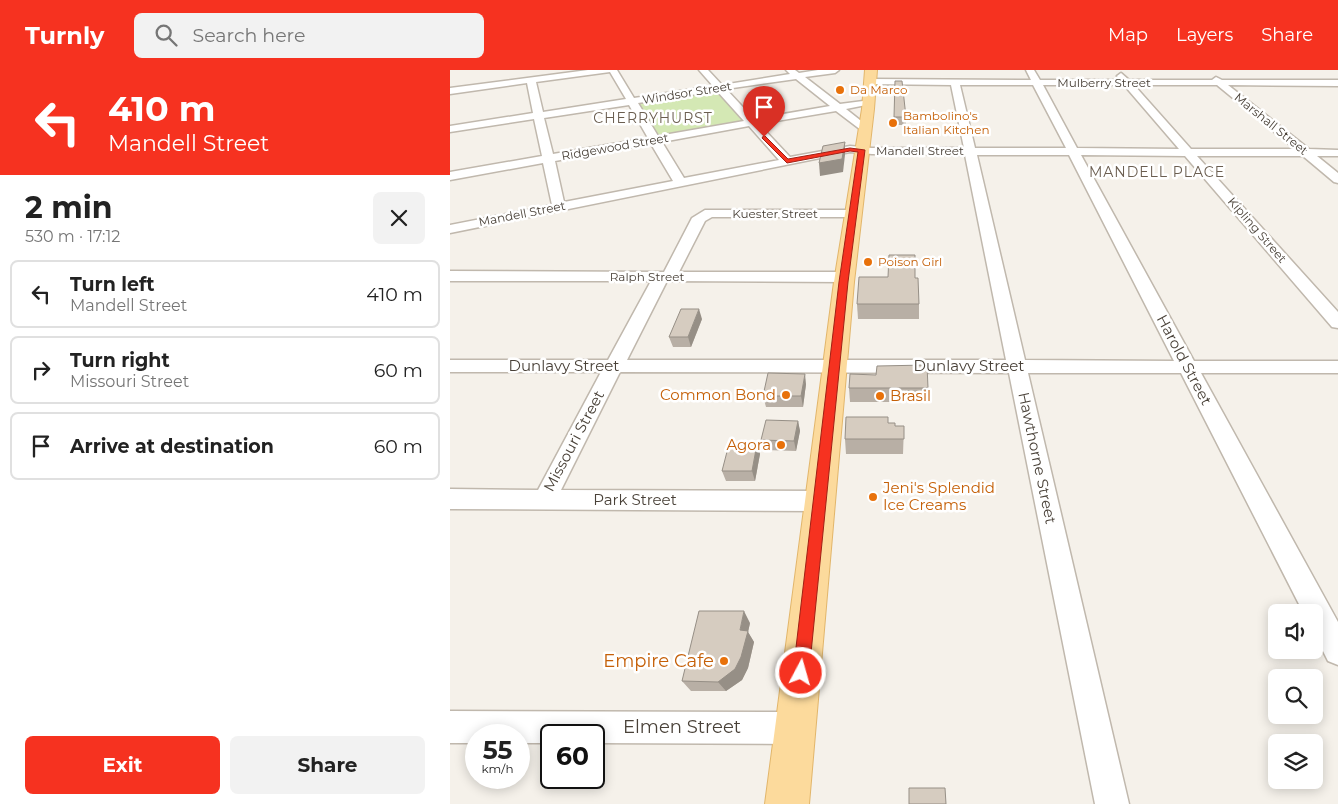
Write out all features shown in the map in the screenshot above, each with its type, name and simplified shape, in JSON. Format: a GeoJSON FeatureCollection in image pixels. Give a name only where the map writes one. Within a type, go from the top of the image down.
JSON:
{"type":"FeatureCollection","features":[{"type":"Feature","properties":{"kind":"main road"},"geometry":{"type":"LineString","coordinates":[[787,804],[844,277],[867,107]]}},
{"type":"Feature","properties":{"kind":"street"},"geometry":{"type":"LineString","coordinates":[[450,91],[608,70]]}},
{"type":"Feature","properties":{"kind":"street"},"geometry":{"type":"LineString","coordinates":[[613,70],[680,182]]}},
{"type":"Feature","properties":{"kind":"street"},"geometry":{"type":"LineString","coordinates":[[703,70],[787,161]]}},
{"type":"Feature","properties":{"kind":"street","name":"Windsor Street"},"geometry":{"type":"LineString","coordinates":[[450,129],[719,88],[794,73],[835,70]]}},
{"type":"Feature","properties":{"kind":"street","name":"Kipling Street"},"geometry":{"type":"LineString","coordinates":[[1116,70],[1338,323]]}},
{"type":"Feature","properties":{"kind":"street","name":"Marshall Street"},"geometry":{"type":"LineString","coordinates":[[1204,70],[1338,179]]}},
{"type":"Feature","properties":{"kind":"street"},"geometry":{"type":"LineString","coordinates":[[924,72],[924,82]]}},
{"type":"Feature","properties":{"kind":"street"},"geometry":{"type":"LineString","coordinates":[[794,73],[838,108],[867,107]]}},
{"type":"Feature","properties":{"kind":"street"},"geometry":{"type":"LineString","coordinates":[[1298,74],[1331,94]]}},
{"type":"Feature","properties":{"kind":"street","name":"Mulberry Street"},"geometry":{"type":"LineString","coordinates":[[867,107],[924,82],[955,82],[1033,76],[1127,83],[1338,83]]}},
{"type":"Feature","properties":{"kind":"street","name":"Harold Street"},"geometry":{"type":"LineString","coordinates":[[1033,76],[1338,651]]}},
{"type":"Feature","properties":{"kind":"street"},"geometry":{"type":"LineString","coordinates":[[531,80],[559,207]]}},
{"type":"Feature","properties":{"kind":"street","name":"Hawthorne Street"},"geometry":{"type":"LineString","coordinates":[[955,82],[1112,804]]}},
{"type":"Feature","properties":{"kind":"street","name":"Ridgewood Street"},"geometry":{"type":"LineString","coordinates":[[450,176],[838,108],[867,107]]}},
{"type":"Feature","properties":{"kind":"street","name":"Mandell Street"},"geometry":{"type":"LineString","coordinates":[[450,229],[850,149],[867,107],[970,151],[1338,152]]}},
{"type":"Feature","properties":{"kind":"street","name":"Kuester Street"},"geometry":{"type":"LineString","coordinates":[[699,218],[710,214],[854,214]]}},
{"type":"Feature","properties":{"kind":"street","name":"Missouri Street"},"geometry":{"type":"LineString","coordinates":[[544,500],[614,366],[699,218]]}},
{"type":"Feature","properties":{"kind":"street","name":"Ralph Street"},"geometry":{"type":"LineString","coordinates":[[450,276],[844,277]]}},
{"type":"Feature","properties":{"kind":"street","name":"Dunlavy Street"},"geometry":{"type":"LineString","coordinates":[[450,366],[1338,367]]}},
{"type":"Feature","properties":{"kind":"street","name":"Park Street"},"geometry":{"type":"LineString","coordinates":[[450,499],[821,501]]}},
{"type":"Feature","properties":{"kind":"street","name":"Elmen Street"},"geometry":{"type":"LineString","coordinates":[[450,727],[795,728]]}},
{"type":"Feature","properties":{"kind":"green space"},"geometry":{"type":"Polygon","coordinates":[[[715,90],[744,122],[658,137],[637,102],[715,90]]]}},
{"type":"Feature","properties":{"kind":"building"},"geometry":{"type":"Polygon","coordinates":[[[895,81],[902,81],[906,117],[894,117],[895,81]]]}},
{"type":"Feature","properties":{"kind":"building"},"geometry":{"type":"Polygon","coordinates":[[[845,142],[842,159],[819,163],[823,146],[845,142]]]}},
{"type":"Feature","properties":{"kind":"building"},"geometry":{"type":"Polygon","coordinates":[[[889,255],[915,255],[915,278],[918,278],[919,304],[857,304],[859,277],[888,277],[889,255]]]}},
{"type":"Feature","properties":{"kind":"building"},"geometry":{"type":"Polygon","coordinates":[[[681,309],[699,309],[688,337],[669,337],[681,309]]]}},
{"type":"Feature","properties":{"kind":"building"},"geometry":{"type":"Polygon","coordinates":[[[927,365],[928,388],[849,388],[850,374],[876,375],[877,366],[927,365]]]}},
{"type":"Feature","properties":{"kind":"building"},"geometry":{"type":"Polygon","coordinates":[[[768,373],[805,374],[801,396],[763,396],[768,373]]]}},
{"type":"Feature","properties":{"kind":"building"},"geometry":{"type":"Polygon","coordinates":[[[846,417],[888,417],[888,423],[895,423],[895,426],[904,426],[904,439],[845,439],[846,417]]]}},
{"type":"Feature","properties":{"kind":"building"},"geometry":{"type":"Polygon","coordinates":[[[766,420],[798,421],[794,441],[761,440],[766,420]]]}},
{"type":"Feature","properties":{"kind":"building"},"geometry":{"type":"Polygon","coordinates":[[[729,444],[757,444],[752,471],[722,471],[729,444]]]}},
{"type":"Feature","properties":{"kind":"building","name":"Empire Cafe"},"geometry":{"type":"Polygon","coordinates":[[[699,611],[744,611],[740,630],[748,631],[741,657],[735,669],[718,682],[682,681],[699,611]]]}},
{"type":"Feature","properties":{"kind":"building"},"geometry":{"type":"Polygon","coordinates":[[[909,788],[945,788],[946,804],[909,804],[909,788]]]}},
{"type":"Feature","properties":{"kind":"place","name":"Da Marco"},"geometry":{"type":"Point","coordinates":[840,90]}},
{"type":"Feature","properties":{"kind":"place","name":"Bambolino's Italian Kitchen"},"geometry":{"type":"Point","coordinates":[893,123]}},
{"type":"Feature","properties":{"kind":"place","name":"Poison Girl"},"geometry":{"type":"Point","coordinates":[868,262]}},
{"type":"Feature","properties":{"kind":"place","name":"Common Bond"},"geometry":{"type":"Point","coordinates":[786,395]}},
{"type":"Feature","properties":{"kind":"place","name":"Brasil"},"geometry":{"type":"Point","coordinates":[880,396]}},
{"type":"Feature","properties":{"kind":"place","name":"Agora"},"geometry":{"type":"Point","coordinates":[781,445]}},
{"type":"Feature","properties":{"kind":"place","name":"Jeni's Splendid Ice Creams"},"geometry":{"type":"Point","coordinates":[873,497]}},
{"type":"Feature","properties":{"kind":"place","name":"Empire Cafe"},"geometry":{"type":"Point","coordinates":[724,661]}},
{"type":"Feature","properties":{"kind":"district","name":"CHERRYHURST"},"geometry":{"type":"Point","coordinates":[653,118]}},
{"type":"Feature","properties":{"kind":"district","name":"MANDELL PLACE"},"geometry":{"type":"Point","coordinates":[1157,172]}},
{"type":"Feature","properties":{"kind":"route"},"geometry":{"type":"LineString","coordinates":[[764,137],[787,161],[850,149],[862,150],[832,380],[801,673]]}}]}
